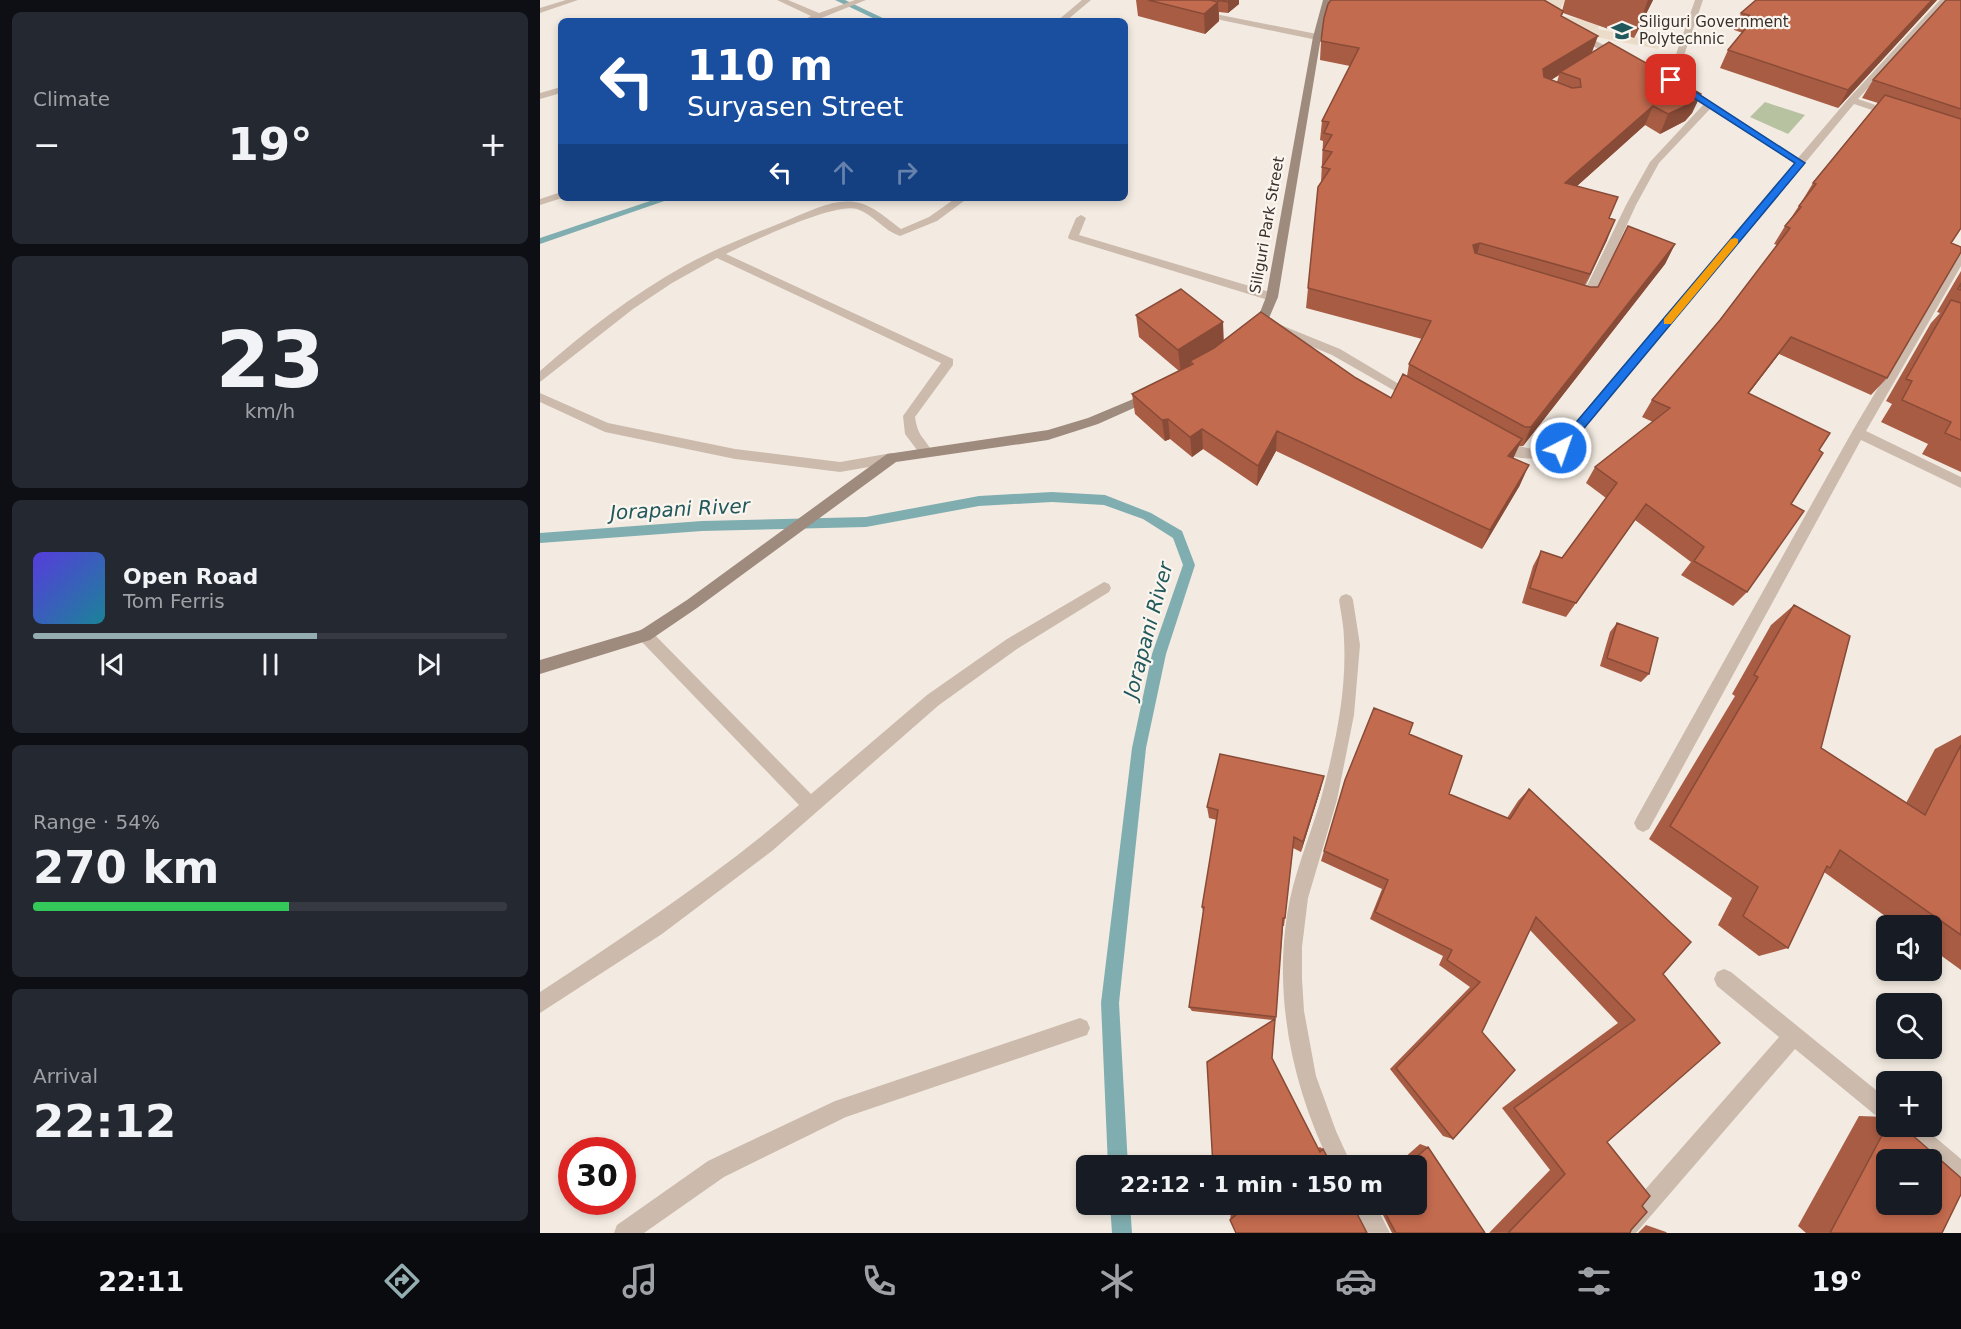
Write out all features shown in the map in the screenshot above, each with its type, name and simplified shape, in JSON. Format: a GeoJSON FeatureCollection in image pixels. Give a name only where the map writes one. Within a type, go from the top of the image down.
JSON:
{"type":"FeatureCollection","features":[{"type":"Feature","properties":{"kind":"street"},"geometry":{"type":"LineString","coordinates":[[540,11],[574,0]]}},
{"type":"Feature","properties":{"kind":"street"},"geometry":{"type":"LineString","coordinates":[[781,0],[821,15]]}},
{"type":"Feature","properties":{"kind":"street"},"geometry":{"type":"LineString","coordinates":[[814,18],[862,0]]}},
{"type":"Feature","properties":{"kind":"street"},"geometry":{"type":"LineString","coordinates":[[1065,18],[1087,0]]}},
{"type":"Feature","properties":{"kind":"street","name":"Siliguri Park Street"},"geometry":{"type":"LineString","coordinates":[[1244,340],[1262,322],[1272,297],[1317,38],[1327,0]]}},
{"type":"Feature","properties":{"kind":"street"},"geometry":{"type":"LineString","coordinates":[[1671,80],[1699,0]]}},
{"type":"Feature","properties":{"kind":"street"},"geometry":{"type":"LineString","coordinates":[[1494,441],[1514,452],[1526,455],[1551,453],[1561,448],[1852,100],[1944,0]]}},
{"type":"Feature","properties":{"kind":"street"},"geometry":{"type":"LineString","coordinates":[[1190,11],[1317,38]]}},
{"type":"Feature","properties":{"kind":"street"},"geometry":{"type":"LineString","coordinates":[[1569,31],[1629,60]]}},
{"type":"Feature","properties":{"kind":"street"},"geometry":{"type":"LineString","coordinates":[[1599,57],[1608,51]]}},
{"type":"Feature","properties":{"kind":"street"},"geometry":{"type":"LineString","coordinates":[[1661,75],[1800,163]]}},
{"type":"Feature","properties":{"kind":"street"},"geometry":{"type":"LineString","coordinates":[[540,96],[558,91]]}},
{"type":"Feature","properties":{"kind":"street"},"geometry":{"type":"LineString","coordinates":[[1852,100],[1906,118]]}},
{"type":"Feature","properties":{"kind":"street"},"geometry":{"type":"LineString","coordinates":[[1574,297],[1586,301],[1631,205],[1655,162],[1708,104]]}},
{"type":"Feature","properties":{"kind":"street"},"geometry":{"type":"LineString","coordinates":[[540,202],[558,196]]}},
{"type":"Feature","properties":{"kind":"street"},"geometry":{"type":"LineString","coordinates":[[540,378],[640,300],[686,270],[795,221],[844,205],[866,210],[900,233],[933,219],[959,201]]}},
{"type":"Feature","properties":{"kind":"street"},"geometry":{"type":"LineString","coordinates":[[1081,218],[1073,237],[1272,297]]}},
{"type":"Feature","properties":{"kind":"street"},"geometry":{"type":"LineString","coordinates":[[718,254],[949,362],[909,416],[911,434],[925,451]]}},
{"type":"Feature","properties":{"kind":"street"},"geometry":{"type":"LineString","coordinates":[[1642,823],[1858,433],[1931,315],[1961,257]]}},
{"type":"Feature","properties":{"kind":"street"},"geometry":{"type":"LineString","coordinates":[[1262,322],[1336,352],[1424,402]]}},
{"type":"Feature","properties":{"kind":"street"},"geometry":{"type":"LineString","coordinates":[[540,398],[605,427],[659,440],[735,454],[840,467],[925,451],[1035,438],[1104,417],[1162,390]]}},
{"type":"Feature","properties":{"kind":"street"},"geometry":{"type":"LineString","coordinates":[[1858,433],[1961,483]]}},
{"type":"Feature","properties":{"kind":"street"},"geometry":{"type":"LineString","coordinates":[[540,667],[645,635],[692,604],[892,458]]}},
{"type":"Feature","properties":{"kind":"street"},"geometry":{"type":"LineString","coordinates":[[540,1003],[655,927],[747,859],[933,700],[1012,644],[1104,588]]}},
{"type":"Feature","properties":{"kind":"street"},"geometry":{"type":"LineString","coordinates":[[1336,1155],[1328,1141],[1303,1066],[1292,987],[1296,915],[1314,841],[1333,785],[1348,699],[1352,644],[1346,600]]}},
{"type":"Feature","properties":{"kind":"street"},"geometry":{"type":"LineString","coordinates":[[645,635],[811,806]]}},
{"type":"Feature","properties":{"kind":"street"},"geometry":{"type":"LineString","coordinates":[[1724,979],[1876,1103]]}},
{"type":"Feature","properties":{"kind":"street"},"geometry":{"type":"LineString","coordinates":[[625,1233],[716,1169],[842,1108],[1080,1028]]}},
{"type":"Feature","properties":{"kind":"street"},"geometry":{"type":"LineString","coordinates":[[1622,1233],[1794,1035]]}},
{"type":"Feature","properties":{"kind":"street"},"geometry":{"type":"LineString","coordinates":[[1918,1137],[1961,1173]]}},
{"type":"Feature","properties":{"kind":"street"},"geometry":{"type":"LineString","coordinates":[[1369,1215],[1379,1233]]}},
{"type":"Feature","properties":{"kind":"green space"},"geometry":{"type":"Polygon","coordinates":[[[1765,102],[1805,115],[1788,134],[1750,117],[1765,102]]]}},
{"type":"Feature","properties":{"kind":"shaded area"},"geometry":{"type":"Polygon","coordinates":[[[1542,0],[1565,0],[1557,15],[1600,23],[1598,29],[1661,42],[1658,49],[1591,36],[1556,20],[1542,0]]]}},
{"type":"Feature","properties":{"kind":"building"},"geometry":{"type":"Polygon","coordinates":[[[1148,0],[1210,0],[1218,2],[1204,14],[1148,0]]]}},
{"type":"Feature","properties":{"kind":"building"},"geometry":{"type":"Polygon","coordinates":[[[1331,0],[1544,0],[1563,11],[1561,16],[1598,36],[1543,69],[1544,77],[1572,88],[1581,87],[1580,79],[1560,72],[1609,42],[1701,94],[1694,102],[1668,114],[1653,106],[1565,183],[1618,197],[1609,218],[1615,220],[1590,274],[1480,243],[1473,245],[1475,253],[1590,287],[1598,287],[1628,226],[1675,244],[1531,427],[1525,427],[1409,364],[1431,321],[1308,288],[1318,187],[1330,169],[1322,167],[1332,152],[1323,150],[1332,135],[1324,133],[1329,122],[1322,121],[1359,48],[1321,41],[1324,18],[1331,0]]]}},
{"type":"Feature","properties":{"kind":"building"},"geometry":{"type":"Polygon","coordinates":[[[1756,0],[1932,0],[1848,90],[1728,50],[1755,17],[1741,13],[1756,0]]]}},
{"type":"Feature","properties":{"kind":"building"},"geometry":{"type":"Polygon","coordinates":[[[1946,0],[1961,0],[1961,109],[1873,80],[1946,0]]]}},
{"type":"Feature","properties":{"kind":"building"},"geometry":{"type":"Polygon","coordinates":[[[1885,95],[1961,119],[1961,228],[1951,243],[1961,247],[1961,252],[1887,378],[1791,337],[1748,393],[1830,433],[1819,450],[1823,453],[1791,504],[1804,511],[1747,592],[1694,561],[1704,547],[1646,504],[1576,603],[1530,588],[1541,551],[1562,558],[1617,483],[1595,467],[1670,408],[1652,400],[1720,320],[1790,228],[1785,226],[1816,184],[1813,183],[1885,95]]]}},
{"type":"Feature","properties":{"kind":"building"},"geometry":{"type":"Polygon","coordinates":[[[1181,289],[1223,322],[1178,350],[1136,315],[1181,289]]]}},
{"type":"Feature","properties":{"kind":"building"},"geometry":{"type":"Polygon","coordinates":[[[1951,300],[1961,303],[1961,440],[1945,433],[1951,422],[1902,400],[1912,381],[1906,379],[1951,300]]]}},
{"type":"Feature","properties":{"kind":"building"},"geometry":{"type":"Polygon","coordinates":[[[1261,312],[1356,378],[1391,398],[1403,374],[1522,439],[1508,456],[1529,465],[1490,530],[1277,431],[1258,466],[1202,429],[1190,437],[1168,419],[1162,420],[1132,394],[1193,364],[1190,361],[1214,348],[1261,312]]]}},
{"type":"Feature","properties":{"kind":"building"},"geometry":{"type":"Polygon","coordinates":[[[1794,605],[1850,636],[1821,748],[1925,815],[1961,745],[1961,935],[1942,922],[1942,915],[1933,915],[1840,850],[1830,868],[1827,866],[1788,948],[1743,916],[1758,887],[1670,826],[1758,677],[1754,675],[1794,605]]]}},
{"type":"Feature","properties":{"kind":"building"},"geometry":{"type":"Polygon","coordinates":[[[1617,623],[1658,638],[1649,674],[1607,658],[1617,623]]]}},
{"type":"Feature","properties":{"kind":"building"},"geometry":{"type":"Polygon","coordinates":[[[1374,708],[1413,723],[1409,734],[1462,756],[1449,794],[1510,819],[1529,789],[1691,942],[1663,974],[1720,1043],[1607,1142],[1650,1196],[1642,1206],[1647,1212],[1630,1233],[1508,1233],[1565,1174],[1514,1108],[1635,1020],[1536,917],[1482,1032],[1515,1070],[1453,1139],[1396,1068],[1480,982],[1447,960],[1452,950],[1375,912],[1388,880],[1324,851],[1345,780],[1374,708]]]}},
{"type":"Feature","properties":{"kind":"building"},"geometry":{"type":"Polygon","coordinates":[[[1220,754],[1324,776],[1303,842],[1294,837],[1285,918],[1283,918],[1276,1017],[1189,1007],[1218,810],[1207,807],[1220,754]]]}},
{"type":"Feature","properties":{"kind":"building"},"geometry":{"type":"Polygon","coordinates":[[[1275,1019],[1272,1058],[1320,1152],[1323,1149],[1326,1155],[1212,1155],[1207,1062],[1275,1019]]]}},
{"type":"Feature","properties":{"kind":"building"},"geometry":{"type":"Polygon","coordinates":[[[1881,1137],[1914,1137],[1928,1149],[1876,1149],[1876,1215],[1942,1215],[1942,1161],[1961,1178],[1961,1194],[1942,1233],[1830,1233],[1881,1137]]]}},
{"type":"Feature","properties":{"kind":"building"},"geometry":{"type":"Polygon","coordinates":[[[1428,1147],[1485,1233],[1396,1233],[1386,1215],[1427,1215],[1427,1155],[1419,1155],[1428,1147]]]}},
{"type":"Feature","properties":{"kind":"building"},"geometry":{"type":"Polygon","coordinates":[[[1236,1215],[1358,1215],[1367,1233],[1236,1233],[1230,1220],[1236,1215]]]}},
{"type":"Feature","properties":{"kind":"waterway","name":"Jorapani River"},"geometry":{"type":"LineString","coordinates":[[839,0],[878,18]]}},
{"type":"Feature","properties":{"kind":"waterway","name":"Jorapani River"},"geometry":{"type":"LineString","coordinates":[[540,241],[659,201]]}},
{"type":"Feature","properties":{"kind":"waterway","name":"Jorapani River"},"geometry":{"type":"LineString","coordinates":[[540,538],[702,526],[866,522],[979,501],[1052,497],[1105,500],[1147,516],[1178,535],[1189,565],[1159,654],[1139,748],[1110,1003],[1117,1155]]}},
{"type":"Feature","properties":{"kind":"waterway","name":"Jorapani River"},"geometry":{"type":"LineString","coordinates":[[1121,1215],[1122,1233]]}},
{"type":"Feature","properties":{"kind":"slow traffic"},"geometry":{"type":"LineString","coordinates":[[1667,322],[1735,241]]}},
{"type":"Feature","properties":{"kind":"place","name":"Siliguri Government Polytechnic"},"geometry":{"type":"Point","coordinates":[1622,31]}},
{"type":"Feature","properties":{"kind":"route"},"geometry":{"type":"LineString","coordinates":[[1561,448],[1800,163],[1671,80]]}}]}
